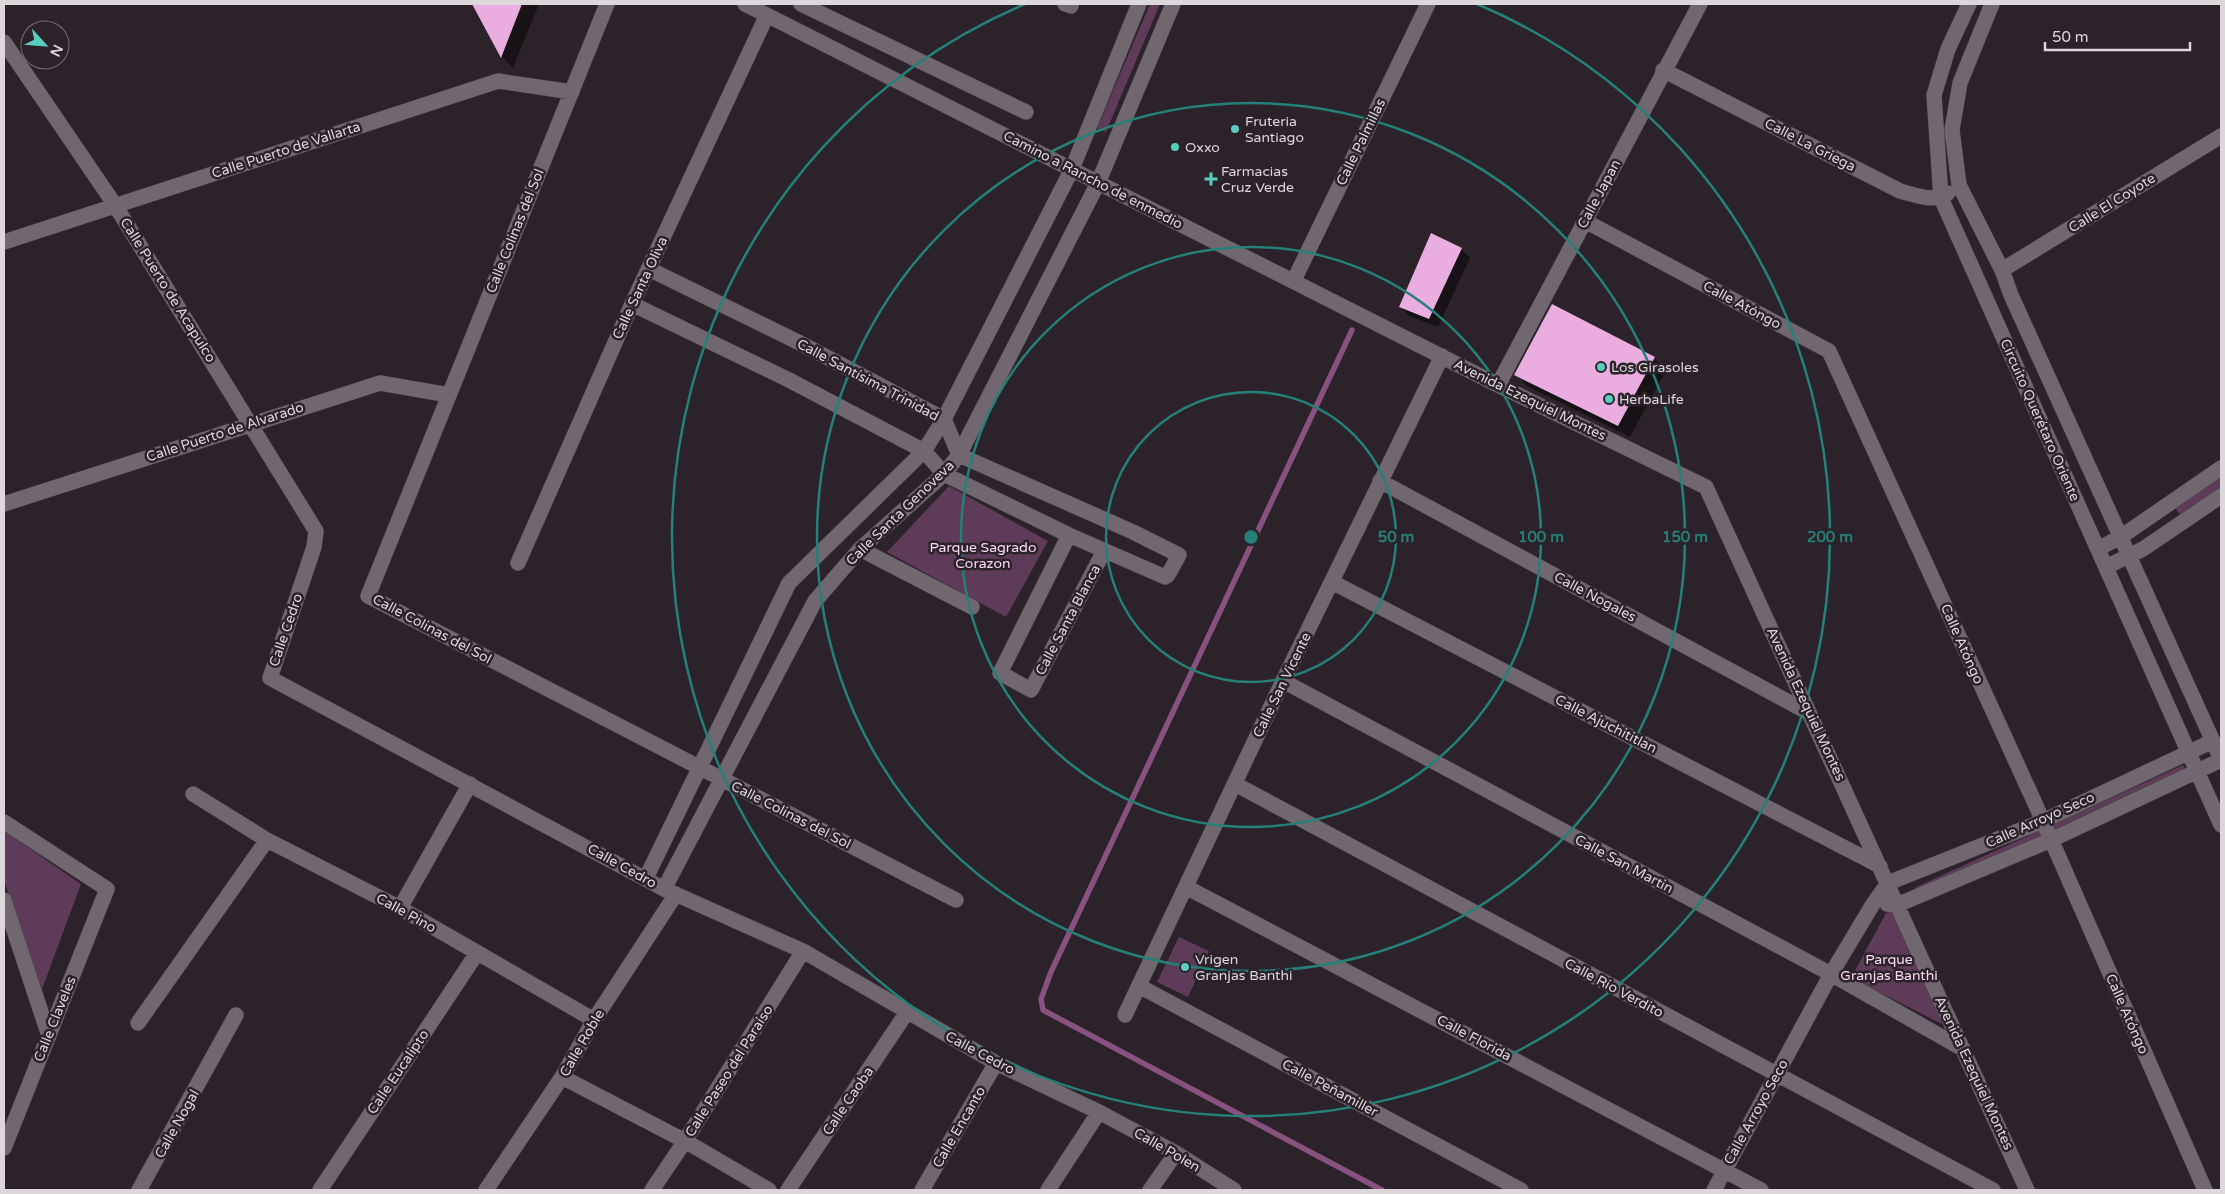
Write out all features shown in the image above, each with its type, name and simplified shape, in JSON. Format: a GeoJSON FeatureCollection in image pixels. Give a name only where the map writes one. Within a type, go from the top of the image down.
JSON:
{"type":"FeatureCollection","features":[{"type":"Feature","properties":{"kind":"street","name":"Calle Colinas del Sol"},"geometry":{"type":"LineString","coordinates":[[607,4],[368,596],[956,900]]}},
{"type":"Feature","properties":{"kind":"street","name":"Camino a Rancho de enmedio"},"geometry":{"type":"LineString","coordinates":[[745,4],[1442,356]]}},
{"type":"Feature","properties":{"kind":"street"},"geometry":{"type":"LineString","coordinates":[[801,4],[1026,112]]}},
{"type":"Feature","properties":{"kind":"street","name":"Calle Santa Genoveva"},"geometry":{"type":"LineString","coordinates":[[646,878],[789,583],[924,451],[944,419],[1072,169],[1139,4]]}},
{"type":"Feature","properties":{"kind":"street","name":"Calle Santa Genoveva"},"geometry":{"type":"LineString","coordinates":[[670,891],[721,779],[815,601],[860,549],[944,474],[959,455],[1098,183],[1173,4]]}},
{"type":"Feature","properties":{"kind":"street","name":"Calle Palmillas"},"geometry":{"type":"LineString","coordinates":[[1294,280],[1428,4]]}},
{"type":"Feature","properties":{"kind":"street","name":"Calle Japan"},"geometry":{"type":"LineString","coordinates":[[1498,384],[1700,4]]}},
{"type":"Feature","properties":{"kind":"street","name":"Circuito Querétaro Oriente"},"geometry":{"type":"LineString","coordinates":[[1970,4],[1948,49],[1934,95],[1941,198],[2221,825]]}},
{"type":"Feature","properties":{"kind":"street","name":"Circuito Querétaro Oriente"},"geometry":{"type":"LineString","coordinates":[[1992,4],[1960,83],[1952,130],[1959,185],[2002,270],[2011,296],[2122,536],[2129,556],[2221,759]]}},
{"type":"Feature","properties":{"kind":"street","name":"Calle Santa Oliva"},"geometry":{"type":"LineString","coordinates":[[518,563],[632,304],[767,15]]}},
{"type":"Feature","properties":{"kind":"street","name":"Calle Puerto de Acapulco"},"geometry":{"type":"LineString","coordinates":[[4,42],[115,204],[250,423],[316,531],[314,547]]}},
{"type":"Feature","properties":{"kind":"street","name":"Calle La Griega"},"geometry":{"type":"LineString","coordinates":[[1664,70],[1900,190],[1923,198],[1941,198]]}},
{"type":"Feature","properties":{"kind":"street","name":"Calle Puerto de Vallarta"},"geometry":{"type":"LineString","coordinates":[[4,242],[115,204],[498,81],[572,92]]}},
{"type":"Feature","properties":{"kind":"street","name":"Calle El Coyote"},"geometry":{"type":"LineString","coordinates":[[2002,270],[2221,136]]}},
{"type":"Feature","properties":{"kind":"street"},"geometry":{"type":"LineString","coordinates":[[1941,198],[1959,185]]}},
{"type":"Feature","properties":{"kind":"street","name":"Calle Atóngo"},"geometry":{"type":"LineString","coordinates":[[1585,221],[1829,351],[2043,821],[2205,1190]]}},
{"type":"Feature","properties":{"kind":"street","name":"Calle Santísima Trinidad"},"geometry":{"type":"LineString","coordinates":[[649,269],[798,342],[944,419],[959,455]]}},
{"type":"Feature","properties":{"kind":"street"},"geometry":{"type":"LineString","coordinates":[[632,304],[780,376],[924,451],[944,474],[1069,535],[1161,576],[1168,575],[1179,555],[1133,532],[959,455]]}},
{"type":"Feature","properties":{"kind":"street","name":"Avenida Ezequiel Montes"},"geometry":{"type":"LineString","coordinates":[[1442,356],[1706,487],[2027,1190]]}},
{"type":"Feature","properties":{"kind":"street","name":"Calle San Vicente"},"geometry":{"type":"LineString","coordinates":[[1125,1015],[1283,682],[1442,356]]}},
{"type":"Feature","properties":{"kind":"street","name":"Calle Puerto de Alvarado"},"geometry":{"type":"LineString","coordinates":[[4,504],[250,423],[380,383],[449,395]]}},
{"type":"Feature","properties":{"kind":"street"},"geometry":{"type":"LineString","coordinates":[[2098,549],[2122,536],[2221,468]]}},
{"type":"Feature","properties":{"kind":"street","name":"Calle Nogales"},"geometry":{"type":"LineString","coordinates":[[1380,481],[1809,713]]}},
{"type":"Feature","properties":{"kind":"street"},"geometry":{"type":"LineString","coordinates":[[2106,567],[2158,540],[2221,496]]}},
{"type":"Feature","properties":{"kind":"street","name":"Calle Santa Blanca"},"geometry":{"type":"LineString","coordinates":[[1069,535],[1000,674],[1032,690],[1104,551]]}},
{"type":"Feature","properties":{"kind":"street","name":"Calle Cedro"},"geometry":{"type":"LineString","coordinates":[[314,547],[270,678],[670,891],[803,951],[996,1063],[1099,1112]]}},
{"type":"Feature","properties":{"kind":"street"},"geometry":{"type":"LineString","coordinates":[[860,549],[972,607]]}},
{"type":"Feature","properties":{"kind":"street","name":"Calle Ajuchititlan"},"geometry":{"type":"LineString","coordinates":[[1332,582],[1880,866]]}},
{"type":"Feature","properties":{"kind":"street","name":"Calle San Martin"},"geometry":{"type":"LineString","coordinates":[[1283,682],[1831,974],[1963,1049]]}},
{"type":"Feature","properties":{"kind":"street","name":"Calle Arroyo Seco"},"geometry":{"type":"LineString","coordinates":[[1714,1190],[1831,974],[1873,904],[1888,883],[2043,821],[2213,741]]}},
{"type":"Feature","properties":{"kind":"street","name":"Calle Arroyo Seco"},"geometry":{"type":"LineString","coordinates":[[1873,904],[1897,905],[2051,840],[2221,759]]}},
{"type":"Feature","properties":{"kind":"street"},"geometry":{"type":"LineString","coordinates":[[400,908],[470,784]]}},
{"type":"Feature","properties":{"kind":"street","name":"Calle Río Verdito"},"geometry":{"type":"LineString","coordinates":[[1235,784],[1993,1190]]}},
{"type":"Feature","properties":{"kind":"street","name":"Calle Pino"},"geometry":{"type":"LineString","coordinates":[[193,794],[217,811],[267,840],[400,908],[594,1020]]}},
{"type":"Feature","properties":{"kind":"street","name":"Calle Claveles"},"geometry":{"type":"LineString","coordinates":[[4,822],[107,889],[4,1148]]}},
{"type":"Feature","properties":{"kind":"street"},"geometry":{"type":"LineString","coordinates":[[138,1023],[267,840]]}},
{"type":"Feature","properties":{"kind":"street","name":"Calle Florida"},"geometry":{"type":"LineString","coordinates":[[1186,887],[1761,1190]]}},
{"type":"Feature","properties":{"kind":"street","name":"Calle Roble"},"geometry":{"type":"LineString","coordinates":[[486,1190],[562,1077],[670,891]]}},
{"type":"Feature","properties":{"kind":"street"},"geometry":{"type":"LineString","coordinates":[[4,900],[48,1036]]}},
{"type":"Feature","properties":{"kind":"street","name":"Calle Paseo del Paraíso"},"geometry":{"type":"LineString","coordinates":[[652,1190],[686,1141],[803,951]]}},
{"type":"Feature","properties":{"kind":"street","name":"Calle Eucalipto"},"geometry":{"type":"LineString","coordinates":[[320,1190],[477,953]]}},
{"type":"Feature","properties":{"kind":"street","name":"Calle Peñamiller"},"geometry":{"type":"LineString","coordinates":[[1138,986],[1521,1190]]}},
{"type":"Feature","properties":{"kind":"street","name":"Calle Caoba"},"geometry":{"type":"LineString","coordinates":[[788,1190],[907,1012]]}},
{"type":"Feature","properties":{"kind":"street","name":"Calle Nogal"},"geometry":{"type":"LineString","coordinates":[[139,1190],[236,1015]]}},
{"type":"Feature","properties":{"kind":"street","name":"Calle Encanto"},"geometry":{"type":"LineString","coordinates":[[922,1190],[996,1063]]}},
{"type":"Feature","properties":{"kind":"street"},"geometry":{"type":"LineString","coordinates":[[562,1077],[686,1141],[769,1190]]}},
{"type":"Feature","properties":{"kind":"street"},"geometry":{"type":"LineString","coordinates":[[1048,1190],[1099,1112]]}},
{"type":"Feature","properties":{"kind":"street","name":"Calle Polen"},"geometry":{"type":"LineString","coordinates":[[1099,1112],[1176,1153],[1234,1190]]}},
{"type":"Feature","properties":{"kind":"street"},"geometry":{"type":"LineString","coordinates":[[1150,1190],[1176,1153]]}},
{"type":"Feature","properties":{"kind":"green space"},"geometry":{"type":"Polygon","coordinates":[[[1150,4],[1160,4],[1106,132],[1097,128],[1150,4]]]}},
{"type":"Feature","properties":{"kind":"green space"},"geometry":{"type":"Polygon","coordinates":[[[2221,472],[2221,490],[2186,514],[2180,514],[2175,508],[2221,472]]]}},
{"type":"Feature","properties":{"kind":"green space","name":"Parque Sagrado Corazon"},"geometry":{"type":"Polygon","coordinates":[[[949,486],[1048,541],[1006,617],[887,552],[949,486]]]}},
{"type":"Feature","properties":{"kind":"green space"},"geometry":{"type":"Polygon","coordinates":[[[2183,765],[2186,771],[1919,893],[1914,888],[2183,765]]]}},
{"type":"Feature","properties":{"kind":"green space"},"geometry":{"type":"Polygon","coordinates":[[[4,831],[81,884],[41,992],[4,880],[4,831]]]}},
{"type":"Feature","properties":{"kind":"green space","name":"Parque Granjas Banthi"},"geometry":{"type":"Polygon","coordinates":[[[1893,911],[1919,967],[1942,1024],[1851,978],[1886,913],[1893,911]]]}},
{"type":"Feature","properties":{"kind":"green space"},"geometry":{"type":"Polygon","coordinates":[[[1179,937],[1209,951],[1188,997],[1157,982],[1179,937]]]}},
{"type":"Feature","properties":{"kind":"building"},"geometry":{"type":"Polygon","coordinates":[[[472,4],[522,4],[501,58],[472,4]]]}},
{"type":"Feature","properties":{"kind":"building"},"geometry":{"type":"Polygon","coordinates":[[[1431,233],[1462,248],[1429,319],[1399,307],[1431,233]]]}},
{"type":"Feature","properties":{"kind":"building"},"geometry":{"type":"Polygon","coordinates":[[[1552,304],[1655,357],[1618,426],[1514,375],[1552,304]]]}},
{"type":"Feature","properties":{"kind":"waterway"},"geometry":{"type":"LineString","coordinates":[[1352,330],[1051,972],[1041,999],[1043,1010],[1382,1190]]}},
{"type":"Feature","properties":{"kind":"place","name":"Fruteria Santiago"},"geometry":{"type":"Point","coordinates":[1235,129]}},
{"type":"Feature","properties":{"kind":"place","name":"Oxxo"},"geometry":{"type":"Point","coordinates":[1175,147]}},
{"type":"Feature","properties":{"kind":"place","name":"Farmacias Cruz Verde"},"geometry":{"type":"Point","coordinates":[1211,179]}},
{"type":"Feature","properties":{"kind":"place","name":"Los Girasoles"},"geometry":{"type":"Point","coordinates":[1601,367]}},
{"type":"Feature","properties":{"kind":"place","name":"HerbaLife"},"geometry":{"type":"Point","coordinates":[1609,399]}},
{"type":"Feature","properties":{"kind":"place","name":"Vrigen Granjas Banthi"},"geometry":{"type":"Point","coordinates":[1185,967]}}]}
